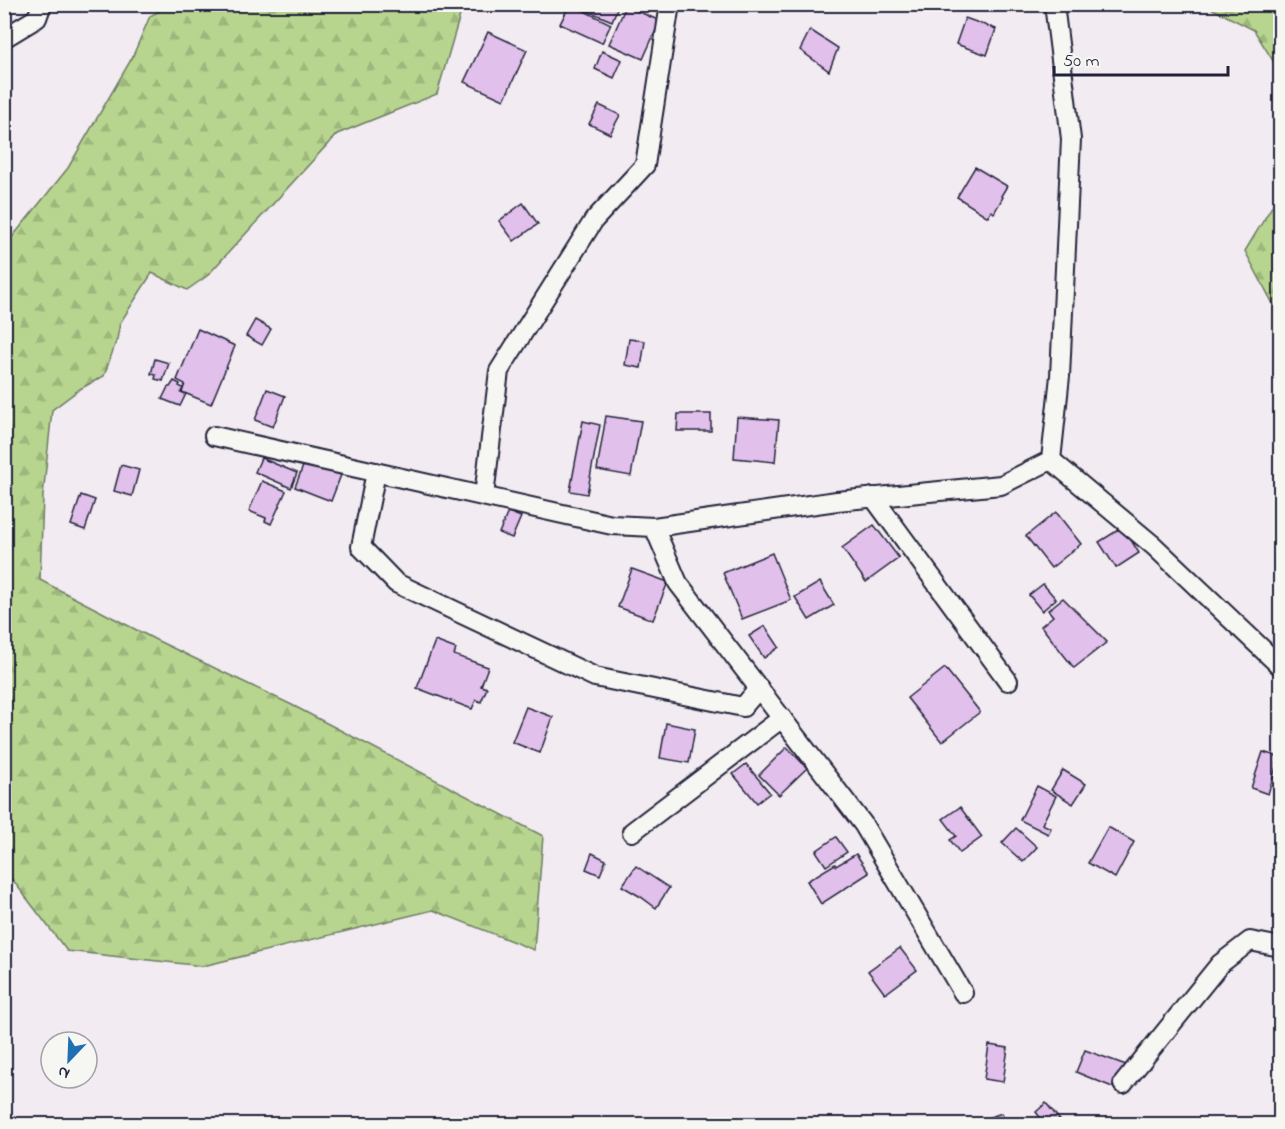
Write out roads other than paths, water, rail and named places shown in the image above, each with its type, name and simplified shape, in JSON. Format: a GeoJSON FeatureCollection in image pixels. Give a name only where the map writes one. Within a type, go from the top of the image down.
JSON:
{"type":"FeatureCollection","features":[{"type":"Feature","properties":{"kind":"street"},"geometry":{"type":"LineString","coordinates":[[4,38],[37,18],[42,4]]}},
{"type":"Feature","properties":{"kind":"street"},"geometry":{"type":"LineString","coordinates":[[484,496],[499,371],[594,220],[645,165],[670,4]]}},
{"type":"Feature","properties":{"kind":"street"},"geometry":{"type":"LineString","coordinates":[[1051,460],[1060,376],[1071,139],[1054,4]]}},
{"type":"Feature","properties":{"kind":"street"},"geometry":{"type":"LineString","coordinates":[[214,436],[612,525],[654,527],[873,497],[1001,485],[1051,460]]}},
{"type":"Feature","properties":{"kind":"street"},"geometry":{"type":"LineString","coordinates":[[1051,460],[1154,546],[1281,666]]}},
{"type":"Feature","properties":{"kind":"street"},"geometry":{"type":"LineString","coordinates":[[376,472],[361,547],[396,583],[595,676],[743,706],[759,688]]}},
{"type":"Feature","properties":{"kind":"street"},"geometry":{"type":"LineString","coordinates":[[873,497],[1008,681]]}},
{"type":"Feature","properties":{"kind":"street"},"geometry":{"type":"LineString","coordinates":[[654,527],[678,583],[864,824],[963,993]]}},
{"type":"Feature","properties":{"kind":"street"},"geometry":{"type":"LineString","coordinates":[[632,832],[782,718]]}},
{"type":"Feature","properties":{"kind":"street"},"geometry":{"type":"LineString","coordinates":[[1124,1084],[1220,964],[1250,941],[1281,947]]}}]}
